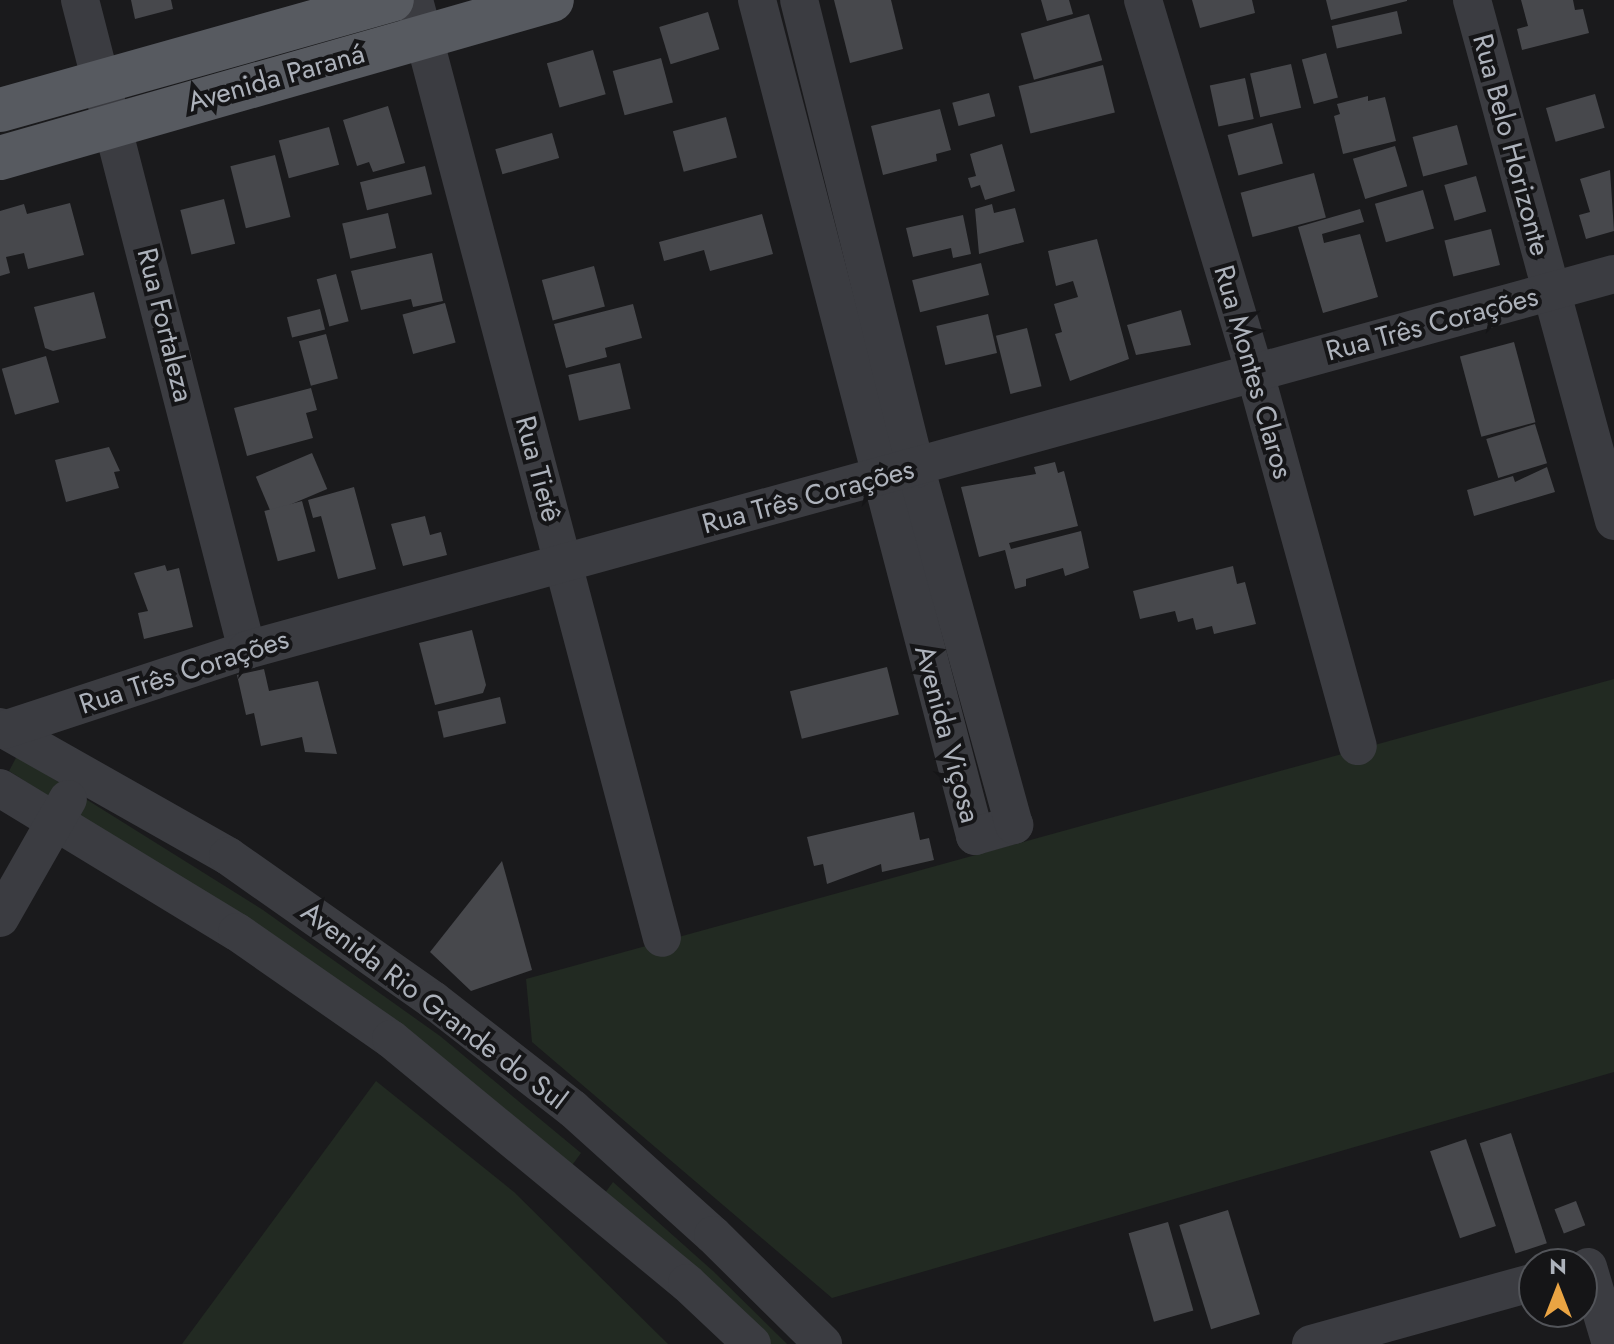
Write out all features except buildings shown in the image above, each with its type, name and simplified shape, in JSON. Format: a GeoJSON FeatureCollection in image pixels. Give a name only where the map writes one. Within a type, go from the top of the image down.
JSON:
{"type":"FeatureCollection","features":[{"type":"Feature","properties":{"kind":"main road","name":"Avenida Paraná"},"geometry":{"type":"LineString","coordinates":[[0,110],[392,0]]}},
{"type":"Feature","properties":{"kind":"main road","name":"Avenida Paraná"},"geometry":{"type":"LineString","coordinates":[[0,158],[115,125],[419,17],[552,0]]}},
{"type":"Feature","properties":{"kind":"street","name":"Rua Fortaleza"},"geometry":{"type":"LineString","coordinates":[[80,0],[115,125],[247,650]]}},
{"type":"Feature","properties":{"kind":"street","name":"Avenida Viçosa"},"geometry":{"type":"LineString","coordinates":[[757,0],[878,479],[975,836],[1014,825],[916,469],[799,0]]}},
{"type":"Feature","properties":{"kind":"street","name":"Rua Montes Claros"},"geometry":{"type":"LineString","coordinates":[[1143,0],[1255,373],[1358,746]]}},
{"type":"Feature","properties":{"kind":"street","name":"Rua Belo Horizonte"},"geometry":{"type":"LineString","coordinates":[[1472,0],[1614,521]]}},
{"type":"Feature","properties":{"kind":"street","name":"Rua Tietê"},"geometry":{"type":"LineString","coordinates":[[419,17],[662,938]]}},
{"type":"Feature","properties":{"kind":"street","name":"Rua Três Corações"},"geometry":{"type":"LineString","coordinates":[[2,728],[247,650],[563,562],[916,469],[1614,274]]}},
{"type":"Feature","properties":{"kind":"street","name":"Avenida Rio Grande do Sul"},"geometry":{"type":"LineString","coordinates":[[2,728],[228,856],[407,982],[613,1145],[823,1344]]}},
{"type":"Feature","properties":{"kind":"street"},"geometry":{"type":"LineString","coordinates":[[0,918],[83,774]]}},
{"type":"Feature","properties":{"kind":"street","name":"Avenida Rio Grande do Sul"},"geometry":{"type":"LineString","coordinates":[[0,788],[237,932],[391,1039],[574,1187],[752,1344]]}},
{"type":"Feature","properties":{"kind":"street"},"geometry":{"type":"LineString","coordinates":[[574,1187],[613,1145]]}},
{"type":"Feature","properties":{"kind":"street"},"geometry":{"type":"LineString","coordinates":[[1598,1280],[1611,1344]]}},
{"type":"Feature","properties":{"kind":"street"},"geometry":{"type":"LineString","coordinates":[[1311,1344],[1518,1286]]}},
{"type":"Feature","properties":{"kind":"shaded area"},"geometry":{"type":"Polygon","coordinates":[[[1614,679],[1614,1072],[832,1298],[532,1042],[526,979],[1614,679]]]}},
{"type":"Feature","properties":{"kind":"shaded area"},"geometry":{"type":"Polygon","coordinates":[[[17,756],[263,910],[440,1036],[581,1153],[570,1168],[69,809],[9,771],[17,756]]]}},
{"type":"Feature","properties":{"kind":"shaded area"},"geometry":{"type":"Polygon","coordinates":[[[376,1081],[514,1192],[668,1344],[182,1344],[376,1081]]]}},
{"type":"Feature","properties":{"kind":"shaded area"},"geometry":{"type":"Polygon","coordinates":[[[613,1182],[713,1271],[787,1344],[766,1344],[605,1193],[613,1182]]]}}]}
